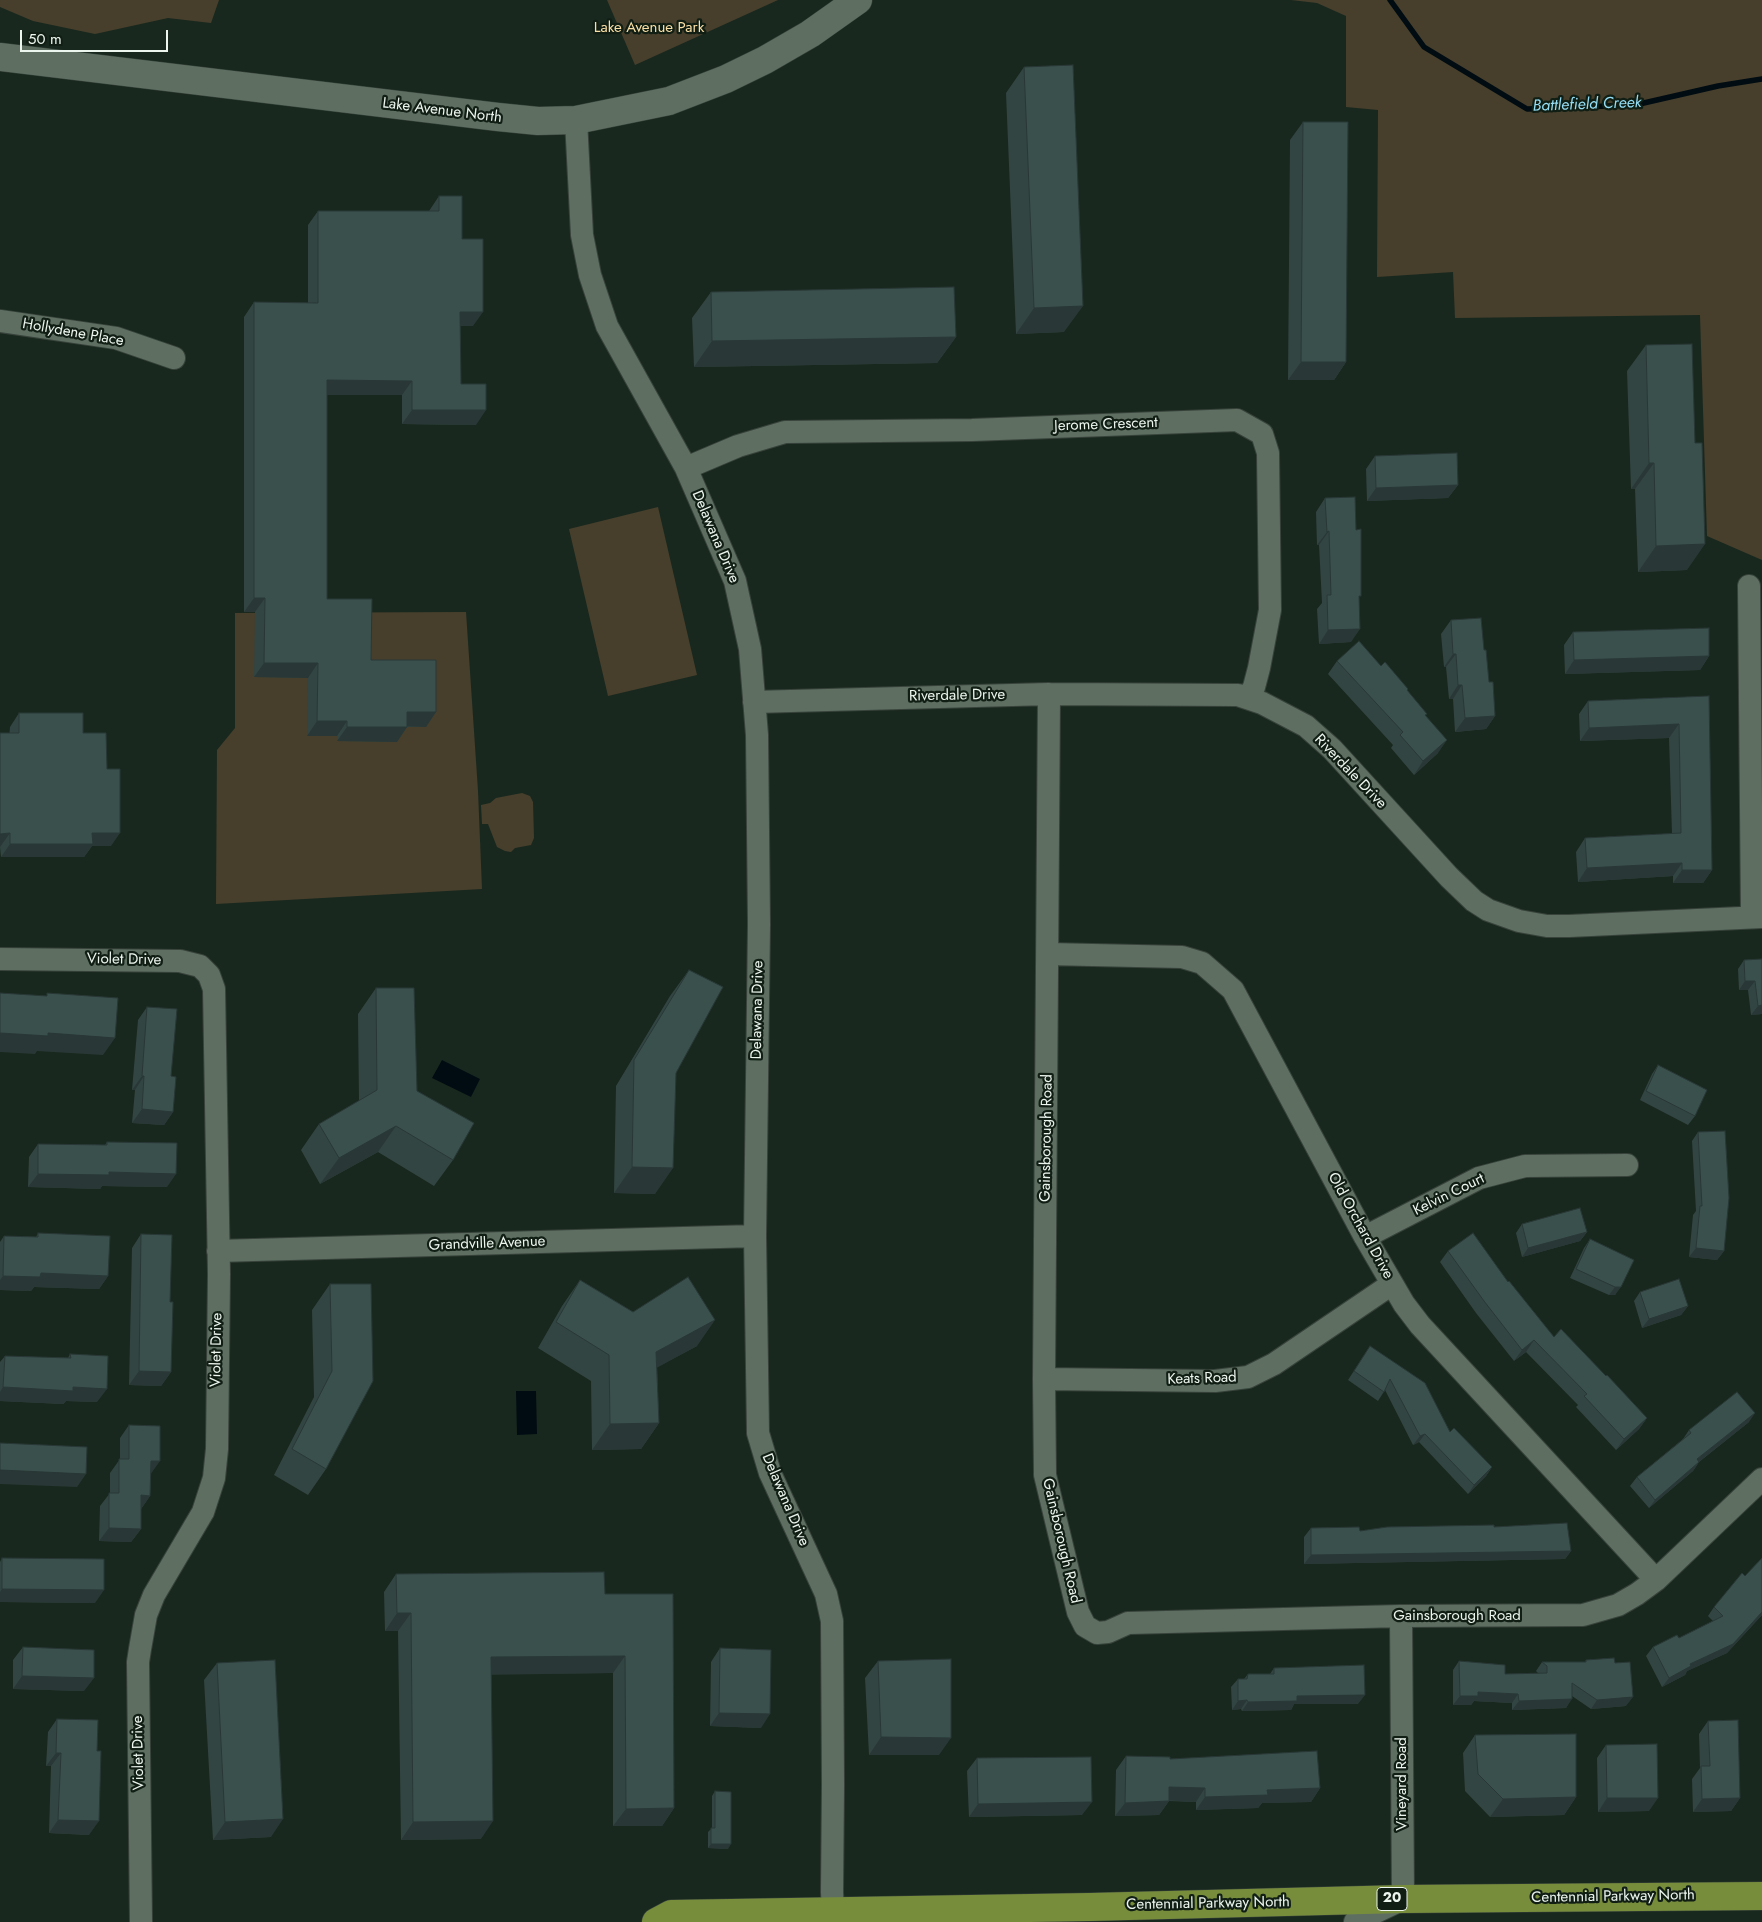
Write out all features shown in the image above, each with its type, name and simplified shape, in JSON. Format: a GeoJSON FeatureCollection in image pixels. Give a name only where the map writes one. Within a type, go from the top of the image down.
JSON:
{"type":"FeatureCollection","features":[{"type":"Feature","properties":{"kind":"main road","name":"Centennial Parkway North"},"geometry":{"type":"LineString","coordinates":[[656,1922],[671,1914],[834,1917],[1403,1898],[1762,1896]]}},
{"type":"Feature","properties":{"kind":"street","name":"Lake Avenue North"},"geometry":{"type":"LineString","coordinates":[[0,57],[498,118],[538,121],[576,120],[669,101],[726,79],[765,60],[810,34],[858,0]]}},
{"type":"Feature","properties":{"kind":"street","name":"Delawana Drive"},"geometry":{"type":"LineString","coordinates":[[576,120],[582,235],[590,275],[607,326],[686,468],[735,581],[750,649],[757,735],[759,924],[755,1236],[758,1432],[770,1473],[826,1594],[832,1621],[832,1892],[834,1917]]}},
{"type":"Feature","properties":{"kind":"street","name":"Hollydene Place"},"geometry":{"type":"LineString","coordinates":[[0,321],[116,338],[174,358]]}},
{"type":"Feature","properties":{"kind":"street","name":"Jerome Crescent"},"geometry":{"type":"LineString","coordinates":[[686,468],[738,446],[785,432],[982,429],[1237,420],[1262,434],[1268,453],[1270,610],[1260,668],[1248,698]]}},
{"type":"Feature","properties":{"kind":"street"},"geometry":{"type":"LineString","coordinates":[[1749,586],[1757,917]]}},
{"type":"Feature","properties":{"kind":"street","name":"Riverdale Drive"},"geometry":{"type":"LineString","coordinates":[[754,702],[1049,694],[1238,695],[1262,703],[1306,726],[1332,749],[1449,877],[1474,901],[1488,910],[1520,921],[1554,926],[1757,917]]}},
{"type":"Feature","properties":{"kind":"street","name":"Gainsborough Road"},"geometry":{"type":"LineString","coordinates":[[1049,694],[1045,1475],[1078,1612],[1085,1626],[1097,1633],[1108,1632],[1128,1623],[1401,1616],[1583,1615],[1618,1605],[1656,1580],[1762,1479]]}},
{"type":"Feature","properties":{"kind":"street","name":"Old Orchard Drive"},"geometry":{"type":"LineString","coordinates":[[1048,954],[1182,957],[1202,963],[1233,990],[1365,1237],[1392,1284],[1420,1325],[1656,1580]]}},
{"type":"Feature","properties":{"kind":"street","name":"Violet Drive"},"geometry":{"type":"LineString","coordinates":[[0,959],[180,961],[200,966],[209,976],[214,989],[218,1251],[217,1449],[214,1478],[203,1512],[164,1577],[149,1608],[138,1662],[141,1922]]}},
{"type":"Feature","properties":{"kind":"street","name":"Kelvin Court"},"geometry":{"type":"LineString","coordinates":[[1365,1237],[1479,1178],[1525,1166],[1627,1166]]}},
{"type":"Feature","properties":{"kind":"street","name":"Grandville Avenue"},"geometry":{"type":"LineString","coordinates":[[218,1251],[755,1236]]}},
{"type":"Feature","properties":{"kind":"street","name":"Keats Road"},"geometry":{"type":"LineString","coordinates":[[1044,1379],[1215,1381],[1248,1377],[1274,1364],[1392,1284]]}},
{"type":"Feature","properties":{"kind":"street","name":"Vineyard Road"},"geometry":{"type":"LineString","coordinates":[[1401,1616],[1403,1898]]}},
{"type":"Feature","properties":{"kind":"street"},"geometry":{"type":"LineString","coordinates":[[1355,1922],[1403,1898]]}},
{"type":"Feature","properties":{"kind":"green space"},"geometry":{"type":"Polygon","coordinates":[[[0,0],[219,0],[211,23],[168,18],[95,34],[33,21],[0,7],[0,0]]]}},
{"type":"Feature","properties":{"kind":"green space","name":"Lake Avenue Park"},"geometry":{"type":"Polygon","coordinates":[[[607,0],[778,0],[635,65],[607,0]]]}},
{"type":"Feature","properties":{"kind":"green space"},"geometry":{"type":"Polygon","coordinates":[[[1291,0],[1762,0],[1762,560],[1707,536],[1700,315],[1455,318],[1453,272],[1377,277],[1378,110],[1346,107],[1346,16],[1317,3],[1291,0]]]}},
{"type":"Feature","properties":{"kind":"green space"},"geometry":{"type":"Polygon","coordinates":[[[658,507],[697,675],[608,696],[569,529],[658,507]]]}},
{"type":"Feature","properties":{"kind":"green space"},"geometry":{"type":"Polygon","coordinates":[[[466,612],[478,791],[482,889],[216,904],[217,750],[235,728],[235,613],[466,612]]]}},
{"type":"Feature","properties":{"kind":"green space"},"geometry":{"type":"Polygon","coordinates":[[[522,793],[530,796],[533,802],[534,838],[531,845],[515,848],[511,852],[505,851],[497,847],[488,824],[482,824],[481,805],[490,803],[496,798],[522,793]]]}},
{"type":"Feature","properties":{"kind":"shaded area"},"geometry":{"type":"Polygon","coordinates":[[[442,1060],[480,1079],[471,1097],[432,1078],[442,1060]]]}},
{"type":"Feature","properties":{"kind":"shaded area"},"geometry":{"type":"Polygon","coordinates":[[[516,1391],[536,1391],[537,1434],[517,1435],[516,1391]]]}},
{"type":"Feature","properties":{"kind":"building"},"geometry":{"type":"Polygon","coordinates":[[[1073,65],[1083,306],[1034,308],[1024,67],[1073,65]]]}},
{"type":"Feature","properties":{"kind":"building"},"geometry":{"type":"Polygon","coordinates":[[[1303,122],[1348,122],[1346,362],[1301,362],[1303,122]]]}},
{"type":"Feature","properties":{"kind":"building"},"geometry":{"type":"Polygon","coordinates":[[[439,196],[462,196],[462,239],[483,239],[483,312],[460,312],[461,384],[486,384],[486,410],[412,410],[412,381],[327,380],[327,599],[372,599],[371,660],[436,660],[436,712],[407,712],[407,727],[347,727],[347,721],[317,721],[318,663],[264,663],[265,598],[254,598],[254,302],[318,303],[318,211],[439,211],[439,196]]]}},
{"type":"Feature","properties":{"kind":"building"},"geometry":{"type":"Polygon","coordinates":[[[954,287],[956,337],[712,341],[711,292],[954,287]]]}},
{"type":"Feature","properties":{"kind":"building"},"geometry":{"type":"Polygon","coordinates":[[[1692,344],[1695,443],[1702,443],[1705,544],[1656,546],[1654,463],[1649,463],[1646,345],[1692,344]]]}},
{"type":"Feature","properties":{"kind":"building"},"geometry":{"type":"Polygon","coordinates":[[[1457,453],[1458,485],[1376,488],[1375,456],[1457,453]]]}},
{"type":"Feature","properties":{"kind":"building"},"geometry":{"type":"Polygon","coordinates":[[[1355,497],[1356,530],[1361,529],[1360,629],[1328,630],[1327,595],[1331,595],[1329,531],[1327,532],[1325,498],[1355,497]]]}},
{"type":"Feature","properties":{"kind":"building"},"geometry":{"type":"Polygon","coordinates":[[[1481,618],[1489,682],[1493,682],[1495,716],[1465,718],[1462,685],[1458,685],[1456,654],[1453,654],[1451,620],[1481,618]]]}},
{"type":"Feature","properties":{"kind":"building"},"geometry":{"type":"Polygon","coordinates":[[[1709,628],[1709,656],[1574,660],[1573,632],[1709,628]]]}},
{"type":"Feature","properties":{"kind":"building"},"geometry":{"type":"Polygon","coordinates":[[[1359,641],[1381,666],[1385,662],[1427,714],[1425,715],[1447,740],[1423,761],[1400,735],[1403,732],[1337,661],[1359,641]]]}},
{"type":"Feature","properties":{"kind":"building"},"geometry":{"type":"Polygon","coordinates":[[[1709,696],[1712,870],[1682,870],[1682,863],[1587,868],[1585,838],[1681,833],[1679,724],[1589,728],[1588,701],[1709,696]]]}},
{"type":"Feature","properties":{"kind":"building"},"geometry":{"type":"Polygon","coordinates":[[[19,713],[83,713],[83,733],[106,733],[107,769],[120,769],[120,833],[92,833],[93,844],[10,844],[10,833],[0,834],[0,733],[19,733],[19,713]]]}},
{"type":"Feature","properties":{"kind":"building"},"geometry":{"type":"Polygon","coordinates":[[[1762,959],[1762,1005],[1758,1006],[1755,981],[1745,981],[1744,960],[1762,959]]]}},
{"type":"Feature","properties":{"kind":"building"},"geometry":{"type":"Polygon","coordinates":[[[689,970],[723,987],[676,1073],[673,1168],[632,1167],[634,1060],[689,970]]]}},
{"type":"Feature","properties":{"kind":"building"},"geometry":{"type":"Polygon","coordinates":[[[376,988],[414,988],[417,1091],[474,1123],[453,1160],[396,1126],[339,1158],[319,1124],[377,1090],[376,988]]]}},
{"type":"Feature","properties":{"kind":"building"},"geometry":{"type":"Polygon","coordinates":[[[0,993],[47,996],[47,993],[118,998],[115,1038],[48,1033],[48,1036],[0,1033],[0,993]]]}},
{"type":"Feature","properties":{"kind":"building"},"geometry":{"type":"Polygon","coordinates":[[[147,1007],[177,1009],[171,1076],[176,1077],[173,1112],[142,1109],[144,1076],[142,1076],[147,1007]]]}},
{"type":"Feature","properties":{"kind":"building"},"geometry":{"type":"Polygon","coordinates":[[[1658,1065],[1707,1090],[1695,1116],[1646,1091],[1658,1065]]]}},
{"type":"Feature","properties":{"kind":"building"},"geometry":{"type":"Polygon","coordinates":[[[1725,1131],[1729,1198],[1724,1251],[1696,1248],[1700,1206],[1702,1206],[1698,1132],[1725,1131]]]}},
{"type":"Feature","properties":{"kind":"building"},"geometry":{"type":"Polygon","coordinates":[[[107,1142],[177,1143],[176,1174],[109,1172],[109,1175],[38,1174],[38,1144],[107,1145],[107,1142]]]}},
{"type":"Feature","properties":{"kind":"building"},"geometry":{"type":"Polygon","coordinates":[[[1580,1208],[1587,1232],[1528,1248],[1522,1224],[1580,1208]]]}},
{"type":"Feature","properties":{"kind":"building"},"geometry":{"type":"Polygon","coordinates":[[[38,1233],[110,1236],[108,1276],[41,1273],[40,1277],[3,1276],[4,1236],[38,1237],[38,1233]]]}},
{"type":"Feature","properties":{"kind":"building"},"geometry":{"type":"Polygon","coordinates":[[[1473,1233],[1508,1282],[1554,1337],[1561,1329],[1647,1418],[1624,1439],[1584,1396],[1587,1394],[1534,1340],[1522,1350],[1484,1301],[1448,1251],[1473,1233]]]}},
{"type":"Feature","properties":{"kind":"building"},"geometry":{"type":"Polygon","coordinates":[[[141,1234],[172,1235],[170,1302],[173,1302],[171,1372],[139,1371],[141,1234]]]}},
{"type":"Feature","properties":{"kind":"building"},"geometry":{"type":"Polygon","coordinates":[[[1590,1239],[1634,1260],[1621,1287],[1615,1287],[1576,1269],[1590,1239]]]}},
{"type":"Feature","properties":{"kind":"building"},"geometry":{"type":"Polygon","coordinates":[[[688,1277],[715,1320],[656,1352],[659,1423],[610,1424],[609,1355],[556,1322],[580,1280],[633,1312],[688,1277]]]}},
{"type":"Feature","properties":{"kind":"building"},"geometry":{"type":"Polygon","coordinates":[[[1679,1279],[1688,1306],[1649,1319],[1640,1292],[1679,1279]]]}},
{"type":"Feature","properties":{"kind":"building"},"geometry":{"type":"Polygon","coordinates":[[[330,1284],[371,1284],[373,1381],[326,1469],[292,1449],[332,1371],[330,1284]]]}},
{"type":"Feature","properties":{"kind":"building"},"geometry":{"type":"Polygon","coordinates":[[[1370,1346],[1425,1383],[1450,1432],[1454,1428],[1492,1467],[1474,1485],[1425,1434],[1420,1436],[1390,1379],[1384,1392],[1354,1371],[1370,1346]]]}},
{"type":"Feature","properties":{"kind":"building"},"geometry":{"type":"Polygon","coordinates":[[[70,1354],[108,1356],[107,1389],[73,1387],[73,1391],[3,1387],[5,1356],[71,1358],[70,1354]]]}},
{"type":"Feature","properties":{"kind":"building"},"geometry":{"type":"Polygon","coordinates":[[[1737,1392],[1755,1413],[1697,1459],[1699,1462],[1655,1500],[1637,1477],[1691,1433],[1689,1430],[1737,1392]]]}},
{"type":"Feature","properties":{"kind":"building"},"geometry":{"type":"Polygon","coordinates":[[[129,1425],[160,1426],[160,1461],[151,1461],[150,1496],[141,1495],[141,1529],[109,1528],[109,1493],[119,1493],[119,1459],[129,1459],[129,1425]]]}},
{"type":"Feature","properties":{"kind":"building"},"geometry":{"type":"Polygon","coordinates":[[[0,1443],[87,1447],[86,1474],[0,1470],[0,1443]]]}},
{"type":"Feature","properties":{"kind":"building"},"geometry":{"type":"Polygon","coordinates":[[[1567,1523],[1571,1551],[1311,1555],[1311,1528],[1359,1527],[1360,1531],[1387,1527],[1494,1525],[1494,1527],[1567,1523]]]}},
{"type":"Feature","properties":{"kind":"building"},"geometry":{"type":"Polygon","coordinates":[[[2,1558],[104,1559],[104,1590],[2,1589],[2,1558]]]}},
{"type":"Feature","properties":{"kind":"building"},"geometry":{"type":"Polygon","coordinates":[[[1762,1558],[1762,1612],[1733,1644],[1690,1664],[1691,1666],[1669,1678],[1653,1647],[1677,1635],[1679,1638],[1723,1616],[1714,1607],[1742,1573],[1745,1576],[1762,1558]]]}},
{"type":"Feature","properties":{"kind":"building"},"geometry":{"type":"Polygon","coordinates":[[[604,1572],[605,1594],[673,1594],[674,1808],[626,1809],[625,1656],[491,1657],[493,1821],[413,1822],[411,1613],[397,1613],[396,1574],[604,1572]]]}},
{"type":"Feature","properties":{"kind":"building"},"geometry":{"type":"Polygon","coordinates":[[[23,1647],[94,1650],[94,1678],[22,1676],[23,1647]]]}},
{"type":"Feature","properties":{"kind":"building"},"geometry":{"type":"Polygon","coordinates":[[[720,1648],[771,1650],[770,1714],[719,1713],[720,1648]]]}},
{"type":"Feature","properties":{"kind":"building"},"geometry":{"type":"Polygon","coordinates":[[[1614,1658],[1615,1663],[1630,1662],[1633,1697],[1597,1700],[1572,1683],[1572,1699],[1519,1701],[1518,1694],[1478,1692],[1478,1696],[1460,1696],[1459,1661],[1505,1665],[1505,1674],[1547,1673],[1547,1666],[1542,1662],[1586,1662],[1586,1660],[1614,1658]]]}},
{"type":"Feature","properties":{"kind":"building"},"geometry":{"type":"Polygon","coordinates":[[[951,1659],[951,1738],[881,1737],[878,1661],[951,1659]]]}},
{"type":"Feature","properties":{"kind":"building"},"geometry":{"type":"Polygon","coordinates":[[[275,1660],[283,1819],[225,1822],[217,1663],[275,1660]]]}},
{"type":"Feature","properties":{"kind":"building"},"geometry":{"type":"Polygon","coordinates":[[[1364,1665],[1365,1695],[1297,1696],[1297,1701],[1238,1701],[1238,1679],[1247,1679],[1248,1674],[1274,1674],[1274,1668],[1364,1665]]]}},
{"type":"Feature","properties":{"kind":"building"},"geometry":{"type":"Polygon","coordinates":[[[57,1719],[98,1720],[97,1751],[101,1751],[99,1821],[58,1820],[61,1753],[56,1753],[57,1719]]]}},
{"type":"Feature","properties":{"kind":"building"},"geometry":{"type":"Polygon","coordinates":[[[1738,1720],[1740,1798],[1702,1799],[1701,1766],[1710,1766],[1708,1721],[1738,1720]]]}},
{"type":"Feature","properties":{"kind":"building"},"geometry":{"type":"Polygon","coordinates":[[[1576,1734],[1576,1797],[1503,1799],[1478,1774],[1475,1735],[1576,1734]]]}},
{"type":"Feature","properties":{"kind":"building"},"geometry":{"type":"Polygon","coordinates":[[[1657,1744],[1658,1798],[1607,1798],[1606,1745],[1657,1744]]]}},
{"type":"Feature","properties":{"kind":"building"},"geometry":{"type":"Polygon","coordinates":[[[1317,1751],[1320,1788],[1267,1790],[1268,1795],[1205,1797],[1205,1788],[1169,1787],[1169,1801],[1125,1803],[1126,1756],[1170,1757],[1170,1759],[1317,1751]]]}},
{"type":"Feature","properties":{"kind":"building"},"geometry":{"type":"Polygon","coordinates":[[[1091,1757],[1092,1802],[978,1804],[977,1758],[1091,1757]]]}},
{"type":"Feature","properties":{"kind":"building"},"geometry":{"type":"Polygon","coordinates":[[[715,1791],[731,1792],[731,1844],[711,1844],[711,1828],[715,1828],[715,1791]]]}},
{"type":"Feature","properties":{"kind":"waterway","name":"Battlefield Creek"},"geometry":{"type":"LineString","coordinates":[[1390,0],[1424,47],[1527,109],[1635,105],[1718,86],[1762,79]]}}]}
